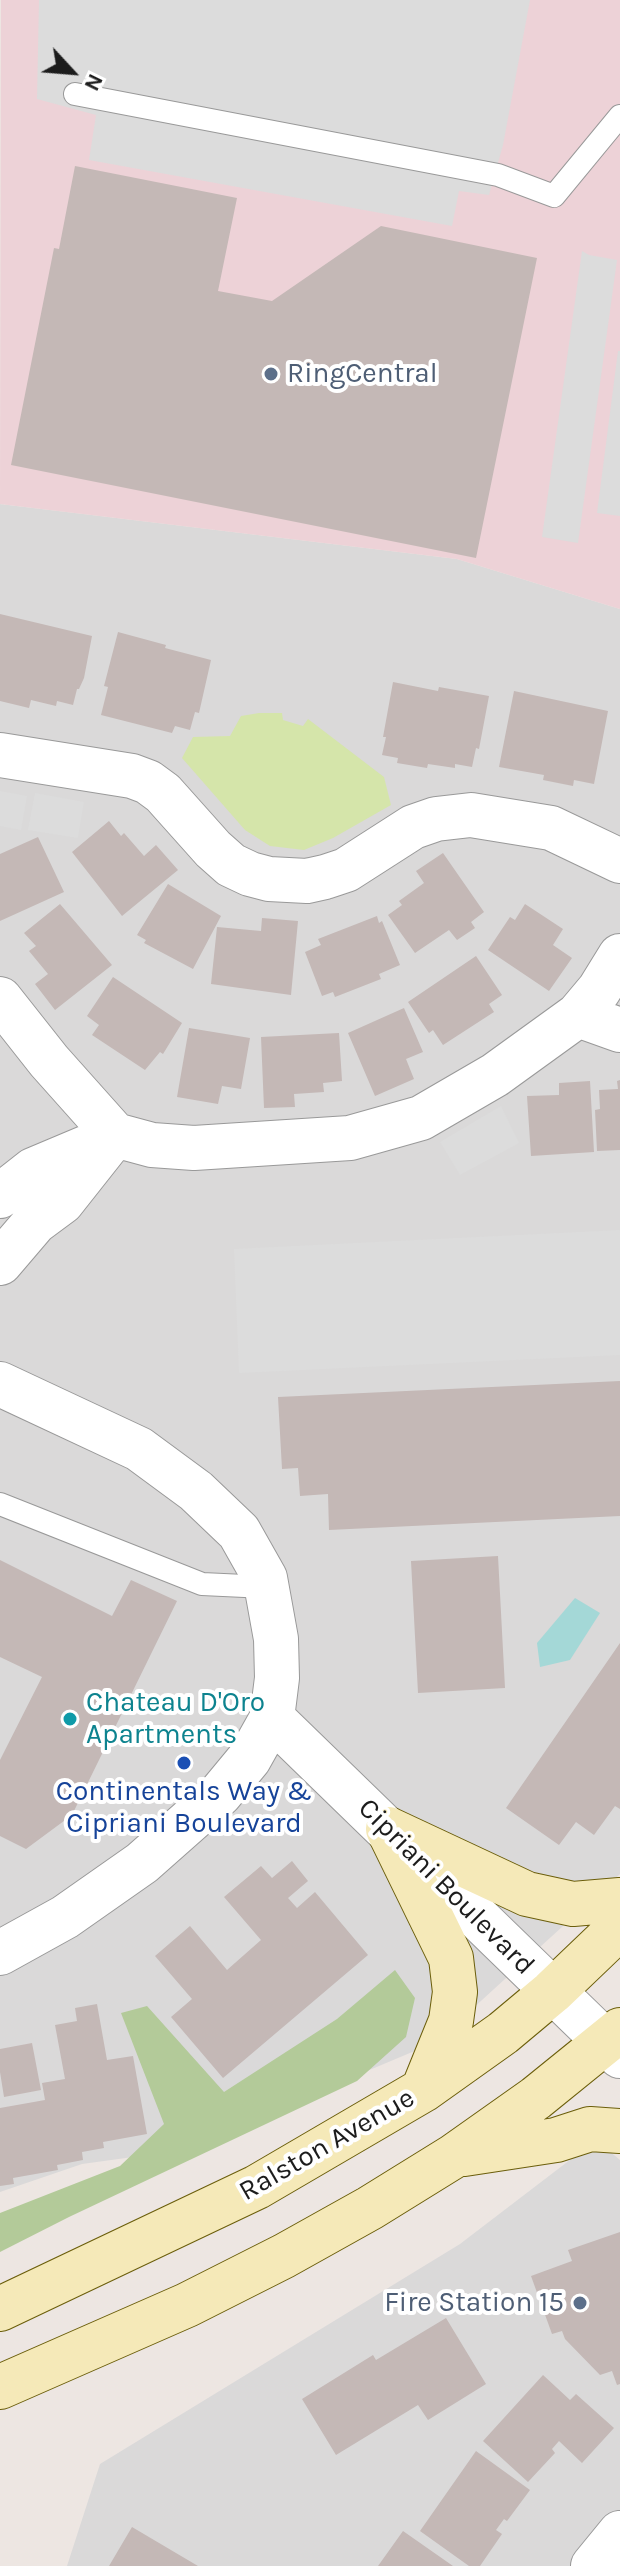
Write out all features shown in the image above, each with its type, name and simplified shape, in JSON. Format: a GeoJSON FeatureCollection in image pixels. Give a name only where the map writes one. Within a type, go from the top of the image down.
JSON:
{"type":"FeatureCollection","features":[{"type":"Feature","properties":{"kind":"main road"},"geometry":{"type":"LineString","coordinates":[[388,1829],[527,1894],[573,1904],[620,1900]]}},
{"type":"Feature","properties":{"kind":"main road"},"geometry":{"type":"LineString","coordinates":[[388,1829],[451,1958],[455,1992],[451,2021],[423,2090]]}},
{"type":"Feature","properties":{"kind":"main road","name":"Ralston Avenue"},"geometry":{"type":"LineString","coordinates":[[0,2309],[257,2187],[423,2090],[503,2033],[552,1992],[620,1927]]}},
{"type":"Feature","properties":{"kind":"main road"},"geometry":{"type":"LineString","coordinates":[[0,2387],[187,2305],[370,2208],[454,2156],[615,2043]]}},
{"type":"Feature","properties":{"kind":"main road"},"geometry":{"type":"LineString","coordinates":[[454,2156],[556,2140],[590,2129],[620,2131]]}},
{"type":"Feature","properties":{"kind":"street"},"geometry":{"type":"LineString","coordinates":[[0,755],[132,776],[148,782],[163,793],[231,865],[269,879],[307,881],[325,877],[346,870],[413,827],[436,819],[471,815],[551,828],[620,861]]}},
{"type":"Feature","properties":{"kind":"street"},"geometry":{"type":"LineString","coordinates":[[0,999],[49,1061],[115,1135],[152,1145],[194,1148],[350,1138],[421,1118],[495,1075],[578,1015],[599,990],[620,956]]}},
{"type":"Feature","properties":{"kind":"street"},"geometry":{"type":"LineString","coordinates":[[578,1015],[620,1030]]}},
{"type":"Feature","properties":{"kind":"street"},"geometry":{"type":"LineString","coordinates":[[0,1196],[33,1170],[115,1135]]}},
{"type":"Feature","properties":{"kind":"street"},"geometry":{"type":"LineString","coordinates":[[0,1263],[35,1222],[62,1202],[115,1135]]}},
{"type":"Feature","properties":{"kind":"street"},"geometry":{"type":"LineString","coordinates":[[0,1384],[139,1449],[196,1491],[239,1532],[265,1578],[276,1639],[277,1678],[272,1718],[249,1759],[220,1794],[142,1863],[65,1917],[0,1953]]}},
{"type":"Feature","properties":{"kind":"street","name":"Cipriani Boulevard"},"geometry":{"type":"LineString","coordinates":[[272,1718],[552,1992],[615,2043]]}},
{"type":"Feature","properties":{"kind":"street"},"geometry":{"type":"LineString","coordinates":[[593,2566],[620,2533]]}},
{"type":"Feature","properties":{"kind":"lane"},"geometry":{"type":"LineString","coordinates":[[75,94],[498,175],[554,196],[620,116]]}},
{"type":"Feature","properties":{"kind":"lane"},"geometry":{"type":"LineString","coordinates":[[0,1504],[202,1584],[266,1587]]}},
{"type":"Feature","properties":{"kind":"shaded area"},"geometry":{"type":"Polygon","coordinates":[[[1,0],[620,0],[620,609],[457,559],[0,504],[1,0]]]}},
{"type":"Feature","properties":{"kind":"shaded area"},"geometry":{"type":"Polygon","coordinates":[[[39,0],[530,0],[503,145],[489,195],[459,191],[452,226],[89,160],[96,115],[37,99],[39,0]]]}},
{"type":"Feature","properties":{"kind":"shaded area"},"geometry":{"type":"Polygon","coordinates":[[[582,251],[617,260],[578,543],[542,537],[582,251]]]}},
{"type":"Feature","properties":{"kind":"shaded area"},"geometry":{"type":"Polygon","coordinates":[[[620,351],[620,516],[597,513],[620,351]]]}},
{"type":"Feature","properties":{"kind":"shaded area"},"geometry":{"type":"Polygon","coordinates":[[[0,504],[457,559],[620,609],[620,1874],[436,2042],[177,2151],[82,2164],[0,2192],[0,504]]]}},
{"type":"Feature","properties":{"kind":"shaded area"},"geometry":{"type":"Polygon","coordinates":[[[0,791],[27,796],[21,830],[0,826],[0,791]]]}},
{"type":"Feature","properties":{"kind":"shaded area"},"geometry":{"type":"Polygon","coordinates":[[[35,793],[84,802],[78,838],[28,830],[35,793]]]}},
{"type":"Feature","properties":{"kind":"shaded area"},"geometry":{"type":"Polygon","coordinates":[[[501,1106],[519,1143],[460,1175],[440,1142],[501,1106]]]}},
{"type":"Feature","properties":{"kind":"shaded area"},"geometry":{"type":"Polygon","coordinates":[[[620,1230],[620,1355],[239,1373],[234,1249],[620,1230]]]}},
{"type":"Feature","properties":{"kind":"shaded area"},"geometry":{"type":"Polygon","coordinates":[[[596,2140],[620,2160],[620,2566],[67,2566],[100,2464],[460,2244],[596,2140]]]}},
{"type":"Feature","properties":{"kind":"green space"},"geometry":{"type":"Polygon","coordinates":[[[282,713],[283,720],[303,726],[308,719],[384,777],[391,805],[333,838],[304,850],[270,846],[245,830],[182,758],[193,737],[230,736],[241,716],[282,713]]]}},
{"type":"Feature","properties":{"kind":"green space"},"geometry":{"type":"Polygon","coordinates":[[[395,1970],[415,1998],[406,2037],[357,2081],[0,2252],[0,2213],[120,2166],[164,2124],[121,2013],[147,2006],[224,2092],[337,2019],[395,1970]]]}},
{"type":"Feature","properties":{"kind":"water"},"geometry":{"type":"Polygon","coordinates":[[[575,1598],[600,1613],[570,1660],[540,1667],[537,1643],[575,1598]]]}},
{"type":"Feature","properties":{"kind":"building"},"geometry":{"type":"Polygon","coordinates":[[[75,166],[237,198],[218,291],[272,301],[381,226],[537,258],[476,558],[11,465],[54,248],[59,249],[75,166]]]}},
{"type":"Feature","properties":{"kind":"building"},"geometry":{"type":"Polygon","coordinates":[[[0,614],[92,636],[84,678],[73,705],[57,701],[56,706],[31,700],[29,708],[0,701],[0,614]]]}},
{"type":"Feature","properties":{"kind":"building"},"geometry":{"type":"Polygon","coordinates":[[[118,632],[211,660],[199,713],[195,712],[190,730],[175,726],[172,733],[101,715],[108,687],[104,686],[118,632]]]}},
{"type":"Feature","properties":{"kind":"building"},"geometry":{"type":"Polygon","coordinates":[[[393,682],[438,691],[439,687],[489,696],[479,749],[476,748],[472,767],[428,764],[427,768],[397,763],[398,758],[382,755],[393,682]]]}},
{"type":"Feature","properties":{"kind":"building"},"geometry":{"type":"Polygon","coordinates":[[[514,691],[608,711],[594,784],[574,780],[573,786],[543,780],[544,775],[499,767],[514,691]]]}},
{"type":"Feature","properties":{"kind":"building"},"geometry":{"type":"Polygon","coordinates":[[[109,821],[144,856],[156,845],[178,870],[122,916],[72,852],[109,821]]]}},
{"type":"Feature","properties":{"kind":"building"},"geometry":{"type":"Polygon","coordinates":[[[38,837],[64,892],[0,921],[0,854],[38,837]]]}},
{"type":"Feature","properties":{"kind":"building"},"geometry":{"type":"Polygon","coordinates":[[[443,853],[484,912],[471,922],[475,928],[457,940],[449,930],[415,953],[388,915],[402,905],[399,901],[424,883],[416,871],[443,853]]]}},
{"type":"Feature","properties":{"kind":"building"},"geometry":{"type":"Polygon","coordinates":[[[168,884],[221,916],[193,969],[144,943],[146,940],[137,935],[168,884]]]}},
{"type":"Feature","properties":{"kind":"building"},"geometry":{"type":"Polygon","coordinates":[[[60,904],[112,965],[55,1010],[35,984],[48,974],[29,951],[36,946],[24,933],[60,904]]]}},
{"type":"Feature","properties":{"kind":"building"},"geometry":{"type":"Polygon","coordinates":[[[525,904],[563,929],[553,945],[572,958],[549,991],[488,950],[510,917],[515,920],[525,904]]]}},
{"type":"Feature","properties":{"kind":"building"},"geometry":{"type":"Polygon","coordinates":[[[377,916],[379,923],[382,921],[400,965],[379,974],[381,979],[335,997],[333,992],[322,996],[305,952],[321,945],[318,939],[377,916]]]}},
{"type":"Feature","properties":{"kind":"building"},"geometry":{"type":"Polygon","coordinates":[[[262,918],[298,921],[291,995],[211,984],[217,927],[261,931],[262,918]]]}},
{"type":"Feature","properties":{"kind":"building"},"geometry":{"type":"Polygon","coordinates":[[[476,956],[502,995],[489,1004],[494,1012],[443,1045],[433,1030],[429,1033],[408,1002],[476,956]]]}},
{"type":"Feature","properties":{"kind":"building"},"geometry":{"type":"Polygon","coordinates":[[[113,977],[182,1023],[163,1054],[160,1052],[145,1070],[92,1035],[99,1025],[87,1016],[113,977]]]}},
{"type":"Feature","properties":{"kind":"building"},"geometry":{"type":"Polygon","coordinates":[[[404,1008],[423,1052],[406,1059],[414,1079],[375,1096],[348,1033],[404,1008]]]}},
{"type":"Feature","properties":{"kind":"building"},"geometry":{"type":"Polygon","coordinates":[[[189,1028],[250,1038],[241,1089],[222,1086],[218,1104],[177,1097],[189,1028]]]}},
{"type":"Feature","properties":{"kind":"building"},"geometry":{"type":"Polygon","coordinates":[[[339,1033],[342,1081],[323,1083],[324,1092],[294,1094],[295,1107],[264,1108],[261,1037],[339,1033]]]}},
{"type":"Feature","properties":{"kind":"building"},"geometry":{"type":"Polygon","coordinates":[[[620,1080],[620,1150],[597,1151],[595,1110],[600,1109],[599,1090],[618,1089],[617,1081],[620,1080]]]}},
{"type":"Feature","properties":{"kind":"building"},"geometry":{"type":"Polygon","coordinates":[[[590,1081],[594,1152],[531,1156],[527,1096],[559,1095],[559,1083],[590,1081]]]}},
{"type":"Feature","properties":{"kind":"building"},"geometry":{"type":"Polygon","coordinates":[[[620,1381],[620,1516],[329,1530],[328,1494],[300,1496],[298,1468],[282,1469],[278,1397],[620,1381]]]}},
{"type":"Feature","properties":{"kind":"building"},"geometry":{"type":"Polygon","coordinates":[[[498,1556],[505,1688],[418,1693],[411,1561],[498,1556]]]}},
{"type":"Feature","properties":{"kind":"building","name":"Chateau D'Oro Apartments"},"geometry":{"type":"Polygon","coordinates":[[[0,1560],[112,1616],[131,1580],[177,1601],[72,1815],[26,1849],[0,1836],[0,1760],[42,1677],[0,1657],[0,1560]]]}},
{"type":"Feature","properties":{"kind":"building"},"geometry":{"type":"Polygon","coordinates":[[[620,1643],[620,1809],[615,1806],[594,1835],[576,1822],[559,1845],[506,1808],[620,1643]]]}},
{"type":"Feature","properties":{"kind":"building"},"geometry":{"type":"Polygon","coordinates":[[[292,1861],[308,1881],[288,1898],[297,1908],[315,1892],[368,1955],[223,2078],[171,2017],[192,1999],[155,1956],[190,1926],[227,1970],[261,1940],[224,1897],[261,1866],[272,1878],[292,1861]]]}},
{"type":"Feature","properties":{"kind":"building"},"geometry":{"type":"Polygon","coordinates":[[[97,2004],[107,2060],[133,2056],[147,2134],[103,2142],[104,2148],[82,2152],[83,2160],[57,2165],[58,2170],[13,2178],[14,2184],[0,2186],[0,2108],[45,2100],[42,2083],[65,2079],[55,2025],[77,2021],[75,2008],[97,2004]]]}},
{"type":"Feature","properties":{"kind":"building"},"geometry":{"type":"Polygon","coordinates":[[[32,2043],[41,2090],[4,2097],[0,2049],[32,2043]]]}},
{"type":"Feature","properties":{"kind":"building","name":"Fire Station 15"},"geometry":{"type":"Polygon","coordinates":[[[620,2232],[620,2384],[617,2385],[612,2371],[600,2375],[565,2339],[562,2331],[552,2334],[531,2276],[572,2261],[568,2250],[620,2232]]]}},
{"type":"Feature","properties":{"kind":"building"},"geometry":{"type":"Polygon","coordinates":[[[446,2318],[486,2384],[428,2420],[418,2405],[336,2455],[302,2399],[373,2355],[376,2360],[446,2318]]]}},
{"type":"Feature","properties":{"kind":"building"},"geometry":{"type":"Polygon","coordinates":[[[543,2375],[570,2400],[576,2394],[614,2428],[582,2463],[559,2441],[552,2449],[555,2453],[528,2482],[483,2441],[543,2375]]]}},
{"type":"Feature","properties":{"kind":"building"},"geometry":{"type":"Polygon","coordinates":[[[476,2451],[530,2490],[507,2521],[504,2519],[496,2530],[502,2534],[480,2566],[469,2566],[420,2531],[476,2451]]]}},
{"type":"Feature","properties":{"kind":"building"},"geometry":{"type":"Polygon","coordinates":[[[132,2527],[198,2566],[109,2566],[132,2527]]]}},
{"type":"Feature","properties":{"kind":"building"},"geometry":{"type":"Polygon","coordinates":[[[403,2531],[453,2566],[378,2566],[403,2531]]]}},
{"type":"Feature","properties":{"kind":"place","name":"RingCentral"},"geometry":{"type":"Point","coordinates":[271,374]}},
{"type":"Feature","properties":{"kind":"place","name":"Chateau D'Oro Apartments"},"geometry":{"type":"Point","coordinates":[70,1719]}},
{"type":"Feature","properties":{"kind":"place","name":"Continentals Way & Cipriani Boulevard"},"geometry":{"type":"Point","coordinates":[184,1763]}},
{"type":"Feature","properties":{"kind":"place","name":"Fire Station 15"},"geometry":{"type":"Point","coordinates":[580,2303]}}]}
